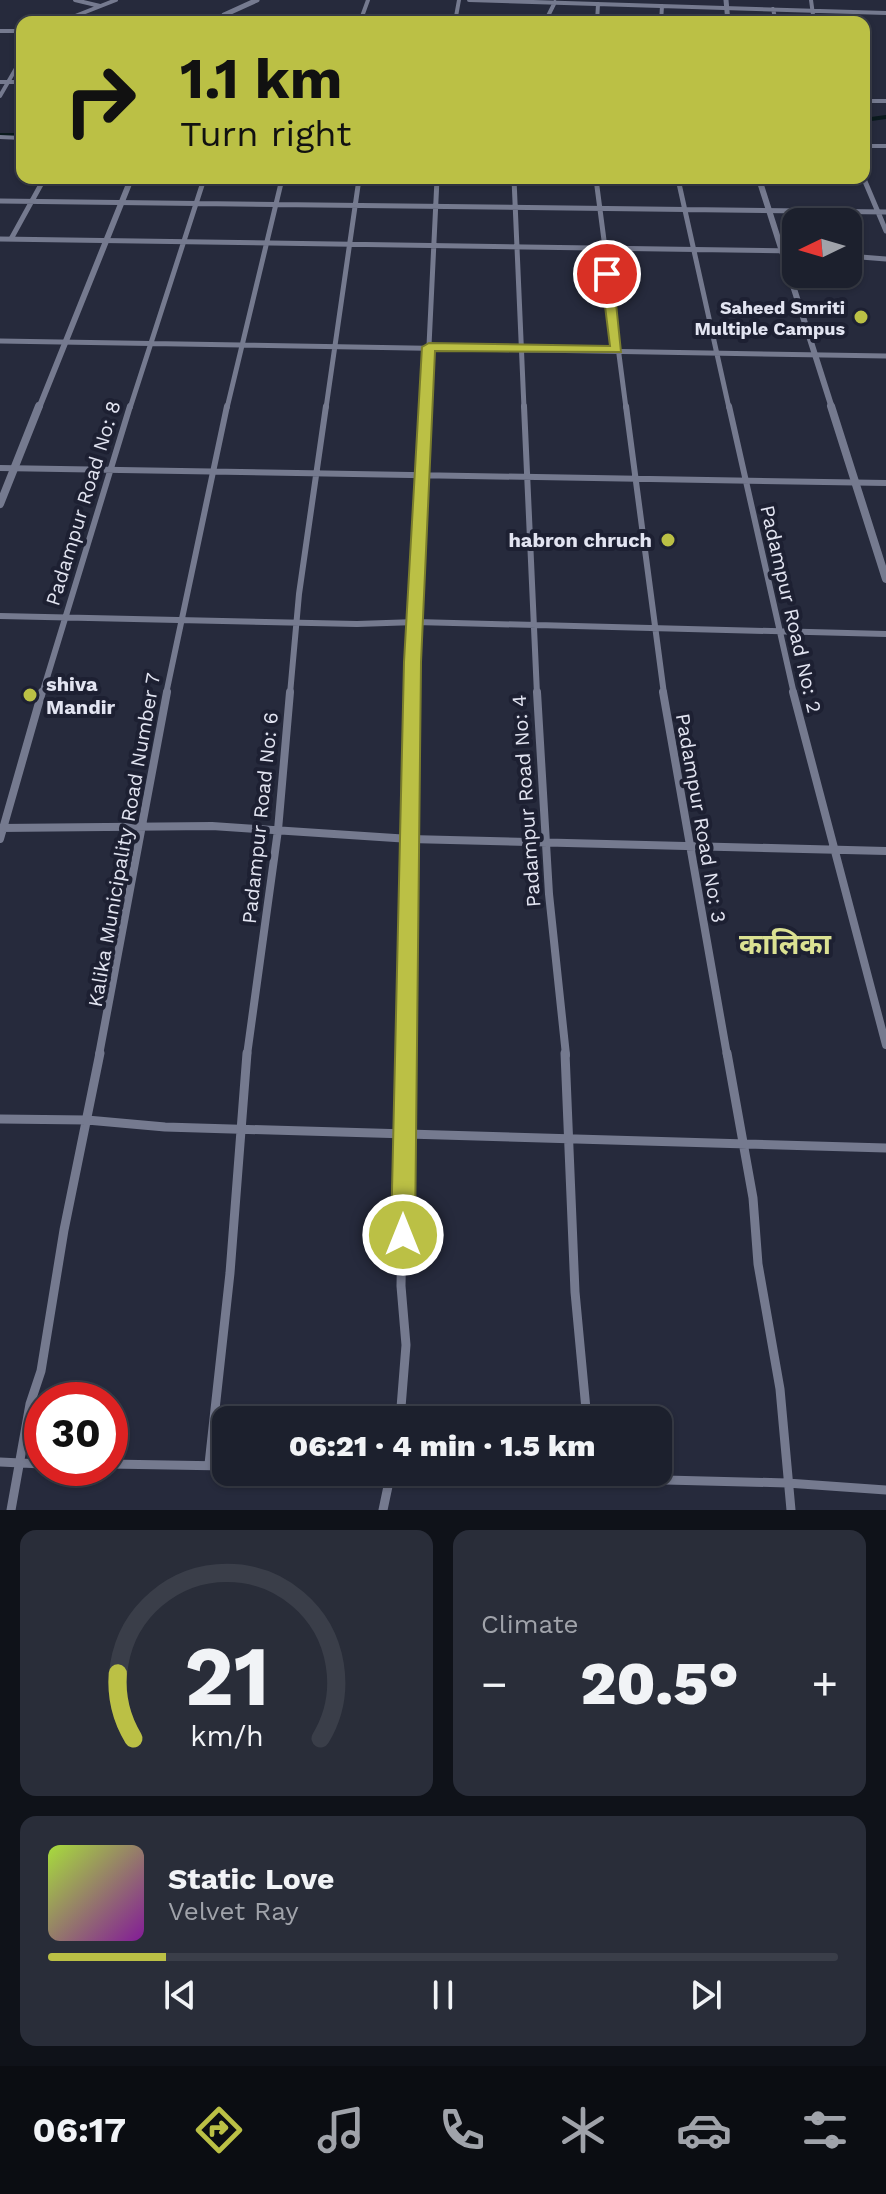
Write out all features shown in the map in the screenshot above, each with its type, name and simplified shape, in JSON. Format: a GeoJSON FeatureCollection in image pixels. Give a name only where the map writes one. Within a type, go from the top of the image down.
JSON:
{"type":"FeatureCollection","features":[{"type":"Feature","properties":{"kind":"street"},"geometry":{"type":"LineString","coordinates":[[75,0],[100,6]]}},
{"type":"Feature","properties":{"kind":"street"},"geometry":{"type":"LineString","coordinates":[[77,16],[116,0]]}},
{"type":"Feature","properties":{"kind":"street"},"geometry":{"type":"LineString","coordinates":[[223,16],[257,0]]}},
{"type":"Feature","properties":{"kind":"street"},"geometry":{"type":"LineString","coordinates":[[469,0],[598,4],[633,2],[662,6],[886,13]]}},
{"type":"Feature","properties":{"kind":"street"},"geometry":{"type":"LineString","coordinates":[[726,0],[728,16]]}},
{"type":"Feature","properties":{"kind":"street"},"geometry":{"type":"LineString","coordinates":[[811,0],[813,16]]}},
{"type":"Feature","properties":{"kind":"street"},"geometry":{"type":"LineString","coordinates":[[597,16],[598,4]]}},
{"type":"Feature","properties":{"kind":"street"},"geometry":{"type":"LineString","coordinates":[[661,16],[662,6]]}},
{"type":"Feature","properties":{"kind":"street"},"geometry":{"type":"LineString","coordinates":[[773,9],[775,16]]}},
{"type":"Feature","properties":{"kind":"street"},"geometry":{"type":"LineString","coordinates":[[0,96],[16,68]]}},
{"type":"Feature","properties":{"kind":"street"},"geometry":{"type":"LineString","coordinates":[[0,82],[16,82]]}},
{"type":"Feature","properties":{"kind":"street"},"geometry":{"type":"LineString","coordinates":[[11,239],[42,184]]}},
{"type":"Feature","properties":{"kind":"street"},"geometry":{"type":"LineString","coordinates":[[0,504],[128,184]]}},
{"type":"Feature","properties":{"kind":"street","name":"Padampur Road No: 8"},"geometry":{"type":"LineString","coordinates":[[0,839],[64,616],[202,184]]}},
{"type":"Feature","properties":{"kind":"street","name":"Kalika Municipality Road Number 7"},"geometry":{"type":"LineString","coordinates":[[11,1510],[30,1404],[41,1371],[64,1230],[180,619],[241,343],[280,184]]}},
{"type":"Feature","properties":{"kind":"street","name":"Padampur Road No: 6"},"geometry":{"type":"LineString","coordinates":[[209,1464],[230,1273],[239,1129],[278,830],[299,594],[358,184]]}},
{"type":"Feature","properties":{"kind":"street"},"geometry":{"type":"LineString","coordinates":[[401,1406],[406,1345],[401,1286],[416,622],[437,184]]}},
{"type":"Feature","properties":{"kind":"street","name":"Padampur Road No: 4"},"geometry":{"type":"LineString","coordinates":[[514,184],[519,349],[545,842],[565,1042],[578,1332],[586,1406]]}},
{"type":"Feature","properties":{"kind":"street","name":"Padampur Road No: 3"},"geometry":{"type":"LineString","coordinates":[[597,184],[653,630],[753,1198],[758,1264],[780,1389],[791,1510]]}},
{"type":"Feature","properties":{"kind":"street","name":"Padampur Road No: 2"},"geometry":{"type":"LineString","coordinates":[[679,184],[744,481],[834,849],[886,1045]]}},
{"type":"Feature","properties":{"kind":"street"},"geometry":{"type":"LineString","coordinates":[[761,184],[886,579]]}},
{"type":"Feature","properties":{"kind":"street"},"geometry":{"type":"LineString","coordinates":[[866,184],[886,231]]}},
{"type":"Feature","properties":{"kind":"street"},"geometry":{"type":"LineString","coordinates":[[0,201],[886,212]]}},
{"type":"Feature","properties":{"kind":"street"},"geometry":{"type":"LineString","coordinates":[[0,239],[781,249]]}},
{"type":"Feature","properties":{"kind":"street"},"geometry":{"type":"LineString","coordinates":[[862,257],[886,259]]}},
{"type":"Feature","properties":{"kind":"street"},"geometry":{"type":"LineString","coordinates":[[0,341],[886,356]]}},
{"type":"Feature","properties":{"kind":"street"},"geometry":{"type":"LineString","coordinates":[[0,468],[886,483]]}},
{"type":"Feature","properties":{"kind":"street"},"geometry":{"type":"LineString","coordinates":[[0,616],[416,622],[886,634]]}},
{"type":"Feature","properties":{"kind":"street"},"geometry":{"type":"LineString","coordinates":[[2,828],[212,826],[410,839],[886,851]]}},
{"type":"Feature","properties":{"kind":"street"},"geometry":{"type":"LineString","coordinates":[[0,1119],[87,1120],[165,1127],[886,1148]]}},
{"type":"Feature","properties":{"kind":"street"},"geometry":{"type":"LineString","coordinates":[[0,1462],[24,1463]]}},
{"type":"Feature","properties":{"kind":"street"},"geometry":{"type":"LineString","coordinates":[[128,1464],[212,1464]]}},
{"type":"Feature","properties":{"kind":"street"},"geometry":{"type":"LineString","coordinates":[[672,1478],[886,1490]]}},
{"type":"Feature","properties":{"kind":"street"},"geometry":{"type":"LineString","coordinates":[[383,1510],[388,1486]]}},
{"type":"Feature","properties":{"kind":"waterway"},"geometry":{"type":"LineString","coordinates":[[870,119],[886,117]]}},
{"type":"Feature","properties":{"kind":"waterway"},"geometry":{"type":"LineString","coordinates":[[0,135],[16,135]]}},
{"type":"Feature","properties":{"kind":"place","name":"Saheed Smriti Multiple Campus"},"geometry":{"type":"Point","coordinates":[861,317]}},
{"type":"Feature","properties":{"kind":"place","name":"habron chruch"},"geometry":{"type":"Point","coordinates":[668,540]}},
{"type":"Feature","properties":{"kind":"place","name":"shiva Mandir"},"geometry":{"type":"Point","coordinates":[30,695]}},
{"type":"Feature","properties":{"kind":"district","name":"कालिका"},"geometry":{"type":"Point","coordinates":[785,944]}},
{"type":"Feature","properties":{"kind":"route"},"geometry":{"type":"LineString","coordinates":[[403,1235],[413,662],[429,347],[617,350],[607,274]]}}]}
